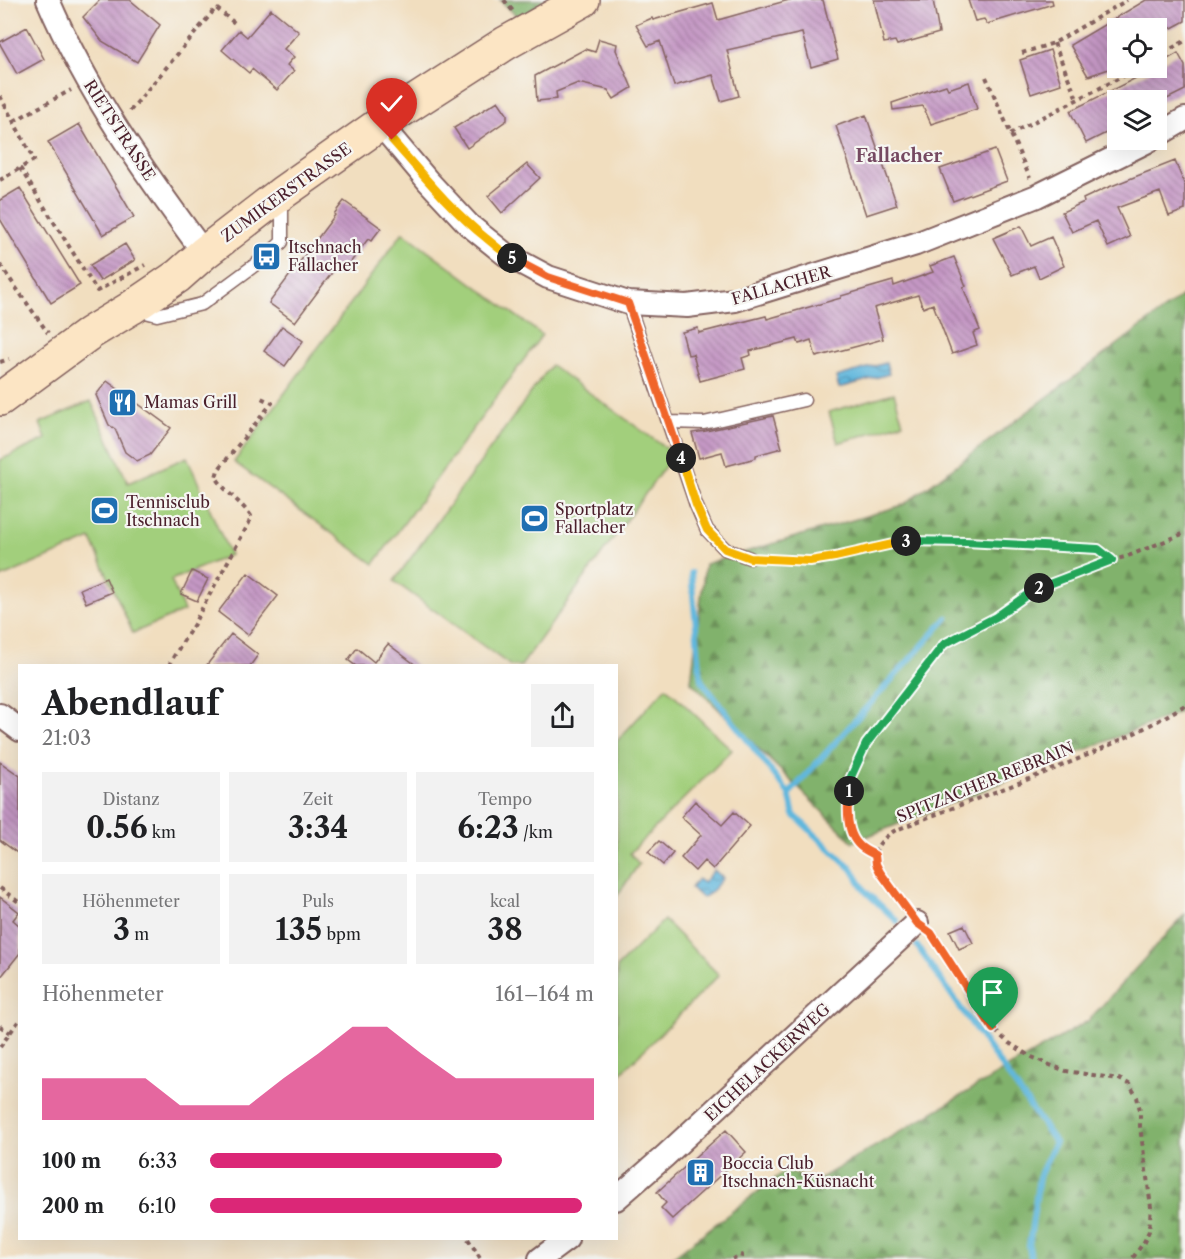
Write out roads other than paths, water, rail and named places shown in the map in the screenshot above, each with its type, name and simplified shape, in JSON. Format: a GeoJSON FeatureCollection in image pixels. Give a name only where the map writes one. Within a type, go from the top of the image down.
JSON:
{"type":"FeatureCollection","features":[{"type":"Feature","properties":{"kind":"main road","name":"ZUMIKERSTRASSE"},"geometry":{"type":"LineString","coordinates":[[0,399],[90,333],[178,276],[282,193],[380,124],[506,43],[583,0]]}},
{"type":"Feature","properties":{"kind":"street","name":"RIETSTRASSE"},"geometry":{"type":"LineString","coordinates":[[48,0],[87,81],[116,128],[204,253]]}},
{"type":"Feature","properties":{"kind":"street"},"geometry":{"type":"LineString","coordinates":[[1167,130],[1185,119]]}},
{"type":"Feature","properties":{"kind":"street","name":"FALLACHER"},"geometry":{"type":"LineString","coordinates":[[380,124],[469,225],[505,254],[548,277],[628,303],[687,306],[735,300],[916,244],[1037,196],[1130,150]]}},
{"type":"Feature","properties":{"kind":"street"},"geometry":{"type":"LineString","coordinates":[[0,715],[18,728]]}},
{"type":"Feature","properties":{"kind":"street","name":"EICHELACKERWEG"},"geometry":{"type":"LineString","coordinates":[[618,1197],[666,1156],[917,923]]}},
{"type":"Feature","properties":{"kind":"street"},"geometry":{"type":"LineString","coordinates":[[540,1259],[566,1240]]}},
{"type":"Feature","properties":{"kind":"lane"},"geometry":{"type":"LineString","coordinates":[[131,308],[157,315],[202,304],[267,256],[282,242],[282,193]]}},
{"type":"Feature","properties":{"kind":"lane"},"geometry":{"type":"LineString","coordinates":[[628,303],[696,505],[707,530],[725,549],[750,558]]}},
{"type":"Feature","properties":{"kind":"lane"},"geometry":{"type":"LineString","coordinates":[[669,422],[704,423],[804,400]]}},
{"type":"Feature","properties":{"kind":"water"},"geometry":{"type":"Polygon","coordinates":[[[886,363],[889,374],[839,388],[836,377],[886,363]]]}},
{"type":"Feature","properties":{"kind":"water"},"geometry":{"type":"Polygon","coordinates":[[[714,870],[723,878],[709,894],[702,898],[691,888],[698,879],[703,883],[714,870]]]}},
{"type":"Feature","properties":{"kind":"waterway"},"geometry":{"type":"LineString","coordinates":[[691,573],[701,680],[789,794],[794,815],[852,869],[865,891],[897,921]]}},
{"type":"Feature","properties":{"kind":"waterway"},"geometry":{"type":"LineString","coordinates":[[789,794],[947,618]]}},
{"type":"Feature","properties":{"kind":"waterway"},"geometry":{"type":"LineString","coordinates":[[917,946],[1055,1142],[1039,1177],[1029,1246],[1031,1259]]}},
{"type":"Feature","properties":{"kind":"place","name":"Itschnach Fallacher"},"geometry":{"type":"Point","coordinates":[267,256]}},
{"type":"Feature","properties":{"kind":"place","name":"Mamas Grill"},"geometry":{"type":"Point","coordinates":[123,402]}},
{"type":"Feature","properties":{"kind":"place","name":"Tennisclub Itschnach"},"geometry":{"type":"Point","coordinates":[105,511]}},
{"type":"Feature","properties":{"kind":"place","name":"Sportplatz Fallacher"},"geometry":{"type":"Point","coordinates":[534,518]}},
{"type":"Feature","properties":{"kind":"place","name":"Boccia Club Itschnach-Küsnacht"},"geometry":{"type":"Point","coordinates":[701,1172]}},
{"type":"Feature","properties":{"kind":"district","name":"Fallacher"},"geometry":{"type":"Point","coordinates":[899,156]}}]}
